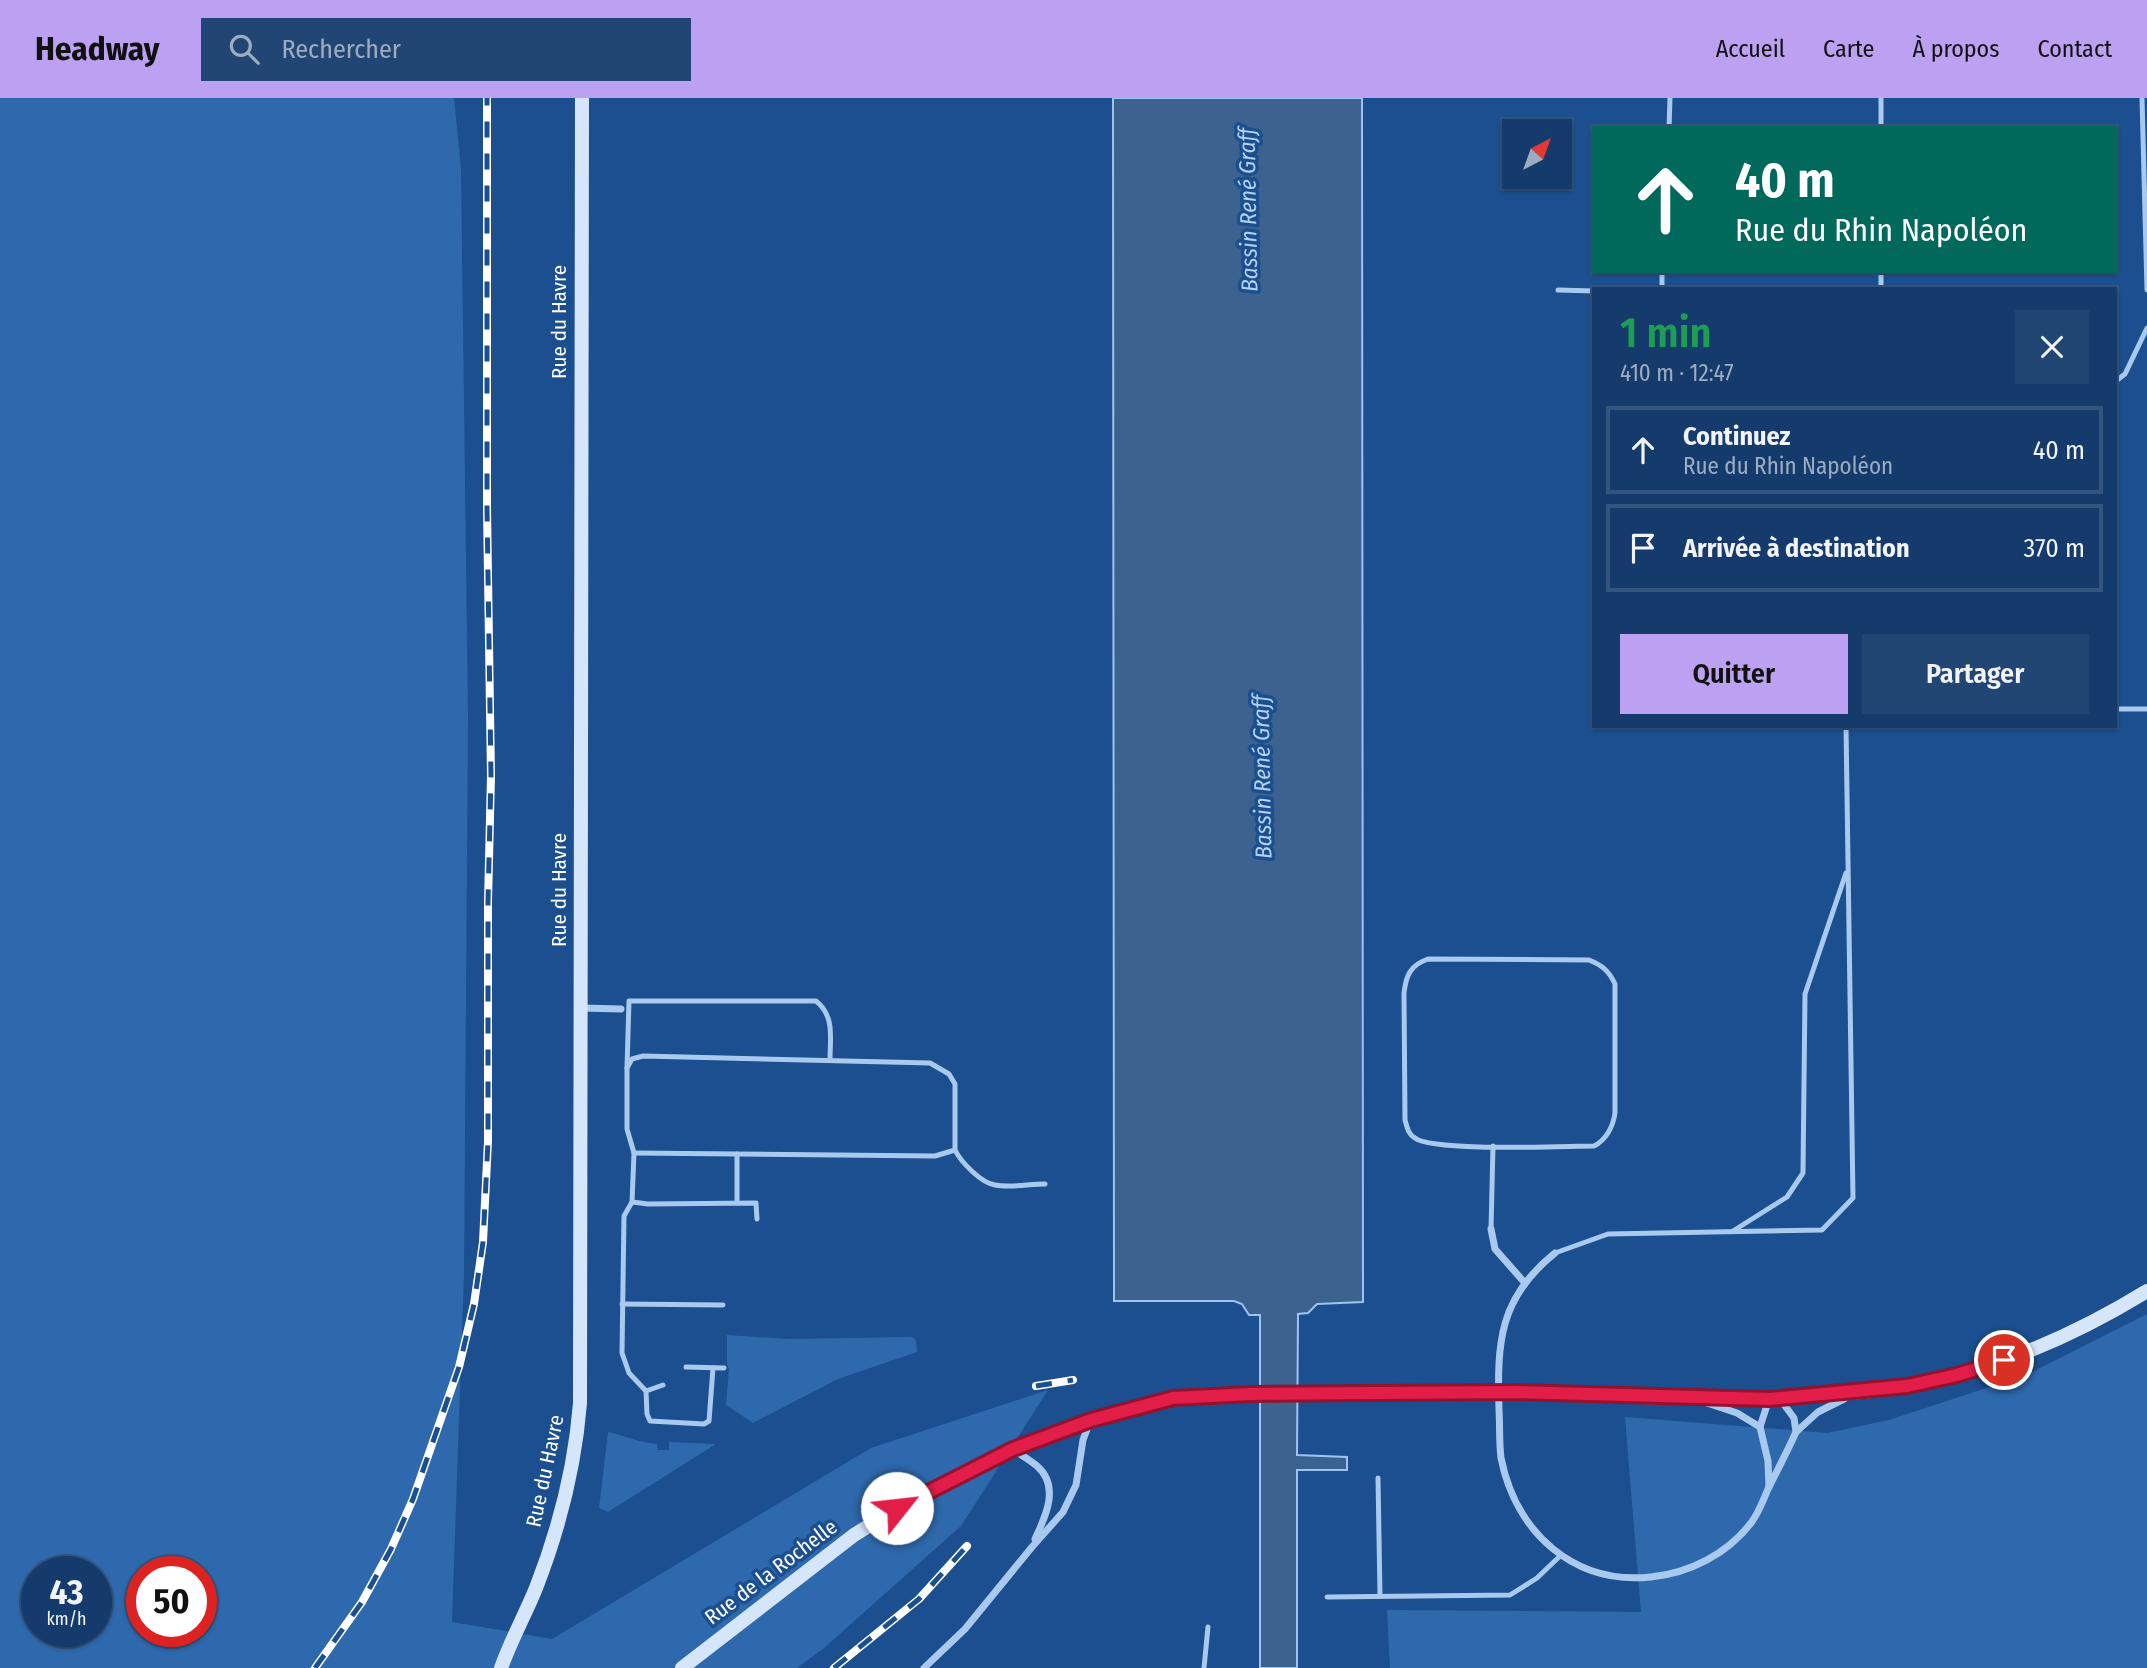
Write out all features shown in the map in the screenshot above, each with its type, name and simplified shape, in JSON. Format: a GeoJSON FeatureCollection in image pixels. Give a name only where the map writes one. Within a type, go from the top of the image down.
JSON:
{"type":"FeatureCollection","features":[{"type":"Feature","properties":{"kind":"main road","name":"Rue du Havre"},"geometry":{"type":"LineString","coordinates":[[501,1668],[536,1588],[563,1505],[577,1440],[580,1404],[582,98]]}},
{"type":"Feature","properties":{"kind":"main road","name":"Rue de la Rochelle"},"geometry":{"type":"LineString","coordinates":[[681,1668],[879,1518],[1007,1452],[1091,1420],[1173,1398],[1251,1394],[1516,1392],[1690,1399],[1774,1399],[1872,1391],[1945,1378],[2004,1360],[2058,1339],[2147,1291]]}},
{"type":"Feature","properties":{"kind":"street"},"geometry":{"type":"LineString","coordinates":[[580,1008],[625,1009]]}},
{"type":"Feature","properties":{"kind":"street"},"geometry":{"type":"LineString","coordinates":[[1491,1228],[1495,1249],[1524,1282]]}},
{"type":"Feature","properties":{"kind":"street"},"geometry":{"type":"LineString","coordinates":[[1555,1252],[1536,1267],[1511,1303],[1498,1371],[1501,1455],[1508,1485],[1518,1506],[1538,1534],[1560,1556],[1593,1573],[1611,1577],[1647,1578],[1683,1571],[1701,1564],[1737,1538],[1752,1522],[1796,1433],[1829,1405],[1872,1391]]}},
{"type":"Feature","properties":{"kind":"street"},"geometry":{"type":"LineString","coordinates":[[1690,1399],[1737,1413],[1760,1427]]}},
{"type":"Feature","properties":{"kind":"street"},"geometry":{"type":"LineString","coordinates":[[1769,1488],[1769,1461],[1760,1427],[1774,1399],[1794,1418],[1796,1433]]}},
{"type":"Feature","properties":{"kind":"street"},"geometry":{"type":"LineString","coordinates":[[924,1668],[965,1629],[1063,1512],[1076,1485],[1083,1440],[1091,1420]]}},
{"type":"Feature","properties":{"kind":"street"},"geometry":{"type":"LineString","coordinates":[[1007,1452],[1038,1467],[1048,1483],[1049,1497],[1043,1521],[1032,1546]]}},
{"type":"Feature","properties":{"kind":"lane"},"geometry":{"type":"LineString","coordinates":[[1669,126],[1670,98]]}},
{"type":"Feature","properties":{"kind":"lane"},"geometry":{"type":"LineString","coordinates":[[1881,98],[1881,126]]}},
{"type":"Feature","properties":{"kind":"lane"},"geometry":{"type":"LineString","coordinates":[[2142,98],[2147,290]]}},
{"type":"Feature","properties":{"kind":"lane"},"geometry":{"type":"LineString","coordinates":[[1558,290],[1592,291]]}},
{"type":"Feature","properties":{"kind":"lane"},"geometry":{"type":"LineString","coordinates":[[2117,381],[2125,374],[2147,328]]}},
{"type":"Feature","properties":{"kind":"lane"},"geometry":{"type":"LineString","coordinates":[[2117,709],[2147,709]]}},
{"type":"Feature","properties":{"kind":"lane"},"geometry":{"type":"LineString","coordinates":[[1555,1252],[1608,1234],[1822,1230],[1853,1198],[1846,728]]}},
{"type":"Feature","properties":{"kind":"lane"},"geometry":{"type":"LineString","coordinates":[[1730,1233],[1787,1197],[1803,1173],[1805,995],[1848,869]]}},
{"type":"Feature","properties":{"kind":"lane"},"geometry":{"type":"LineString","coordinates":[[1427,959],[1589,960],[1602,965],[1615,984],[1615,1113],[1608,1133],[1594,1146],[1493,1146],[1427,1144],[1408,1131],[1405,1120],[1404,993],[1406,979],[1412,968],[1427,959]]}},
{"type":"Feature","properties":{"kind":"lane"},"geometry":{"type":"LineString","coordinates":[[713,1368],[709,1421],[704,1424],[650,1421],[646,1391],[629,1373],[622,1353],[624,1216],[632,1202],[634,1153],[627,1129],[625,1009],[629,1001],[816,1001],[825,1008],[829,1016],[830,1060]]}},
{"type":"Feature","properties":{"kind":"lane"},"geometry":{"type":"LineString","coordinates":[[627,1068],[632,1059],[643,1056],[930,1063],[949,1074],[954,1084],[955,1150],[959,1159],[993,1185],[1045,1184]]}},
{"type":"Feature","properties":{"kind":"lane"},"geometry":{"type":"LineString","coordinates":[[1491,1228],[1493,1146]]}},
{"type":"Feature","properties":{"kind":"lane"},"geometry":{"type":"LineString","coordinates":[[634,1153],[935,1156],[955,1150]]}},
{"type":"Feature","properties":{"kind":"lane"},"geometry":{"type":"LineString","coordinates":[[737,1154],[737,1203]]}},
{"type":"Feature","properties":{"kind":"lane"},"geometry":{"type":"LineString","coordinates":[[632,1202],[648,1205],[756,1203],[757,1219]]}},
{"type":"Feature","properties":{"kind":"lane"},"geometry":{"type":"LineString","coordinates":[[622,1304],[723,1305]]}},
{"type":"Feature","properties":{"kind":"lane"},"geometry":{"type":"LineString","coordinates":[[686,1367],[724,1368]]}},
{"type":"Feature","properties":{"kind":"lane"},"geometry":{"type":"LineString","coordinates":[[646,1391],[663,1385]]}},
{"type":"Feature","properties":{"kind":"lane"},"geometry":{"type":"LineString","coordinates":[[1378,1478],[1380,1596]]}},
{"type":"Feature","properties":{"kind":"lane"},"geometry":{"type":"LineString","coordinates":[[1327,1597],[1510,1595],[1537,1578],[1560,1556]]}},
{"type":"Feature","properties":{"kind":"lane"},"geometry":{"type":"LineString","coordinates":[[1204,1668],[1208,1627]]}},
{"type":"Feature","properties":{"kind":"shaded area"},"geometry":{"type":"Polygon","coordinates":[[[0,98],[454,98],[461,169],[468,717],[464,1273],[452,1622],[552,1639],[871,1448],[1048,1390],[961,1526],[824,1648],[797,1668],[0,1668],[0,98]]]}},
{"type":"Feature","properties":{"kind":"shaded area"},"geometry":{"type":"Polygon","coordinates":[[[2147,1314],[2147,1668],[1390,1668],[1387,1610],[1641,1612],[1625,1417],[1827,1433],[1889,1420],[2026,1375],[2147,1314]]]}},
{"type":"Feature","properties":{"kind":"shaded area"},"geometry":{"type":"Polygon","coordinates":[[[727,1335],[788,1339],[912,1337],[916,1340],[917,1352],[838,1379],[753,1423],[726,1405],[729,1369],[727,1335]]]}},
{"type":"Feature","properties":{"kind":"shaded area"},"geometry":{"type":"Polygon","coordinates":[[[608,1432],[657,1444],[658,1450],[669,1450],[669,1442],[716,1444],[608,1512],[599,1508],[608,1432]]]}},
{"type":"Feature","properties":{"kind":"water","name":"Bassin René Graff"},"geometry":{"type":"Polygon","coordinates":[[[1113,98],[1362,98],[1363,1302],[1317,1304],[1308,1313],[1298,1314],[1297,1455],[1347,1457],[1347,1470],[1297,1470],[1297,1668],[1260,1668],[1260,1315],[1249,1315],[1242,1304],[1234,1301],[1114,1301],[1113,98]]]}},
{"type":"Feature","properties":{"kind":"railway"},"geometry":{"type":"LineString","coordinates":[[315,1668],[362,1602],[391,1549],[413,1499],[459,1367],[474,1304],[483,1242],[488,1141],[491,776],[487,508],[487,98]]}},
{"type":"Feature","properties":{"kind":"railway"},"geometry":{"type":"LineString","coordinates":[[1036,1386],[1073,1380]]}},
{"type":"Feature","properties":{"kind":"railway"},"geometry":{"type":"LineString","coordinates":[[834,1668],[919,1599],[967,1546]]}},
{"type":"Feature","properties":{"kind":"route"},"geometry":{"type":"LineString","coordinates":[[897,1508],[1013,1449],[1091,1420],[1173,1398],[1251,1394],[1516,1392],[1690,1399],[1769,1399],[1907,1386],[1957,1375],[2004,1360]]}}]}
